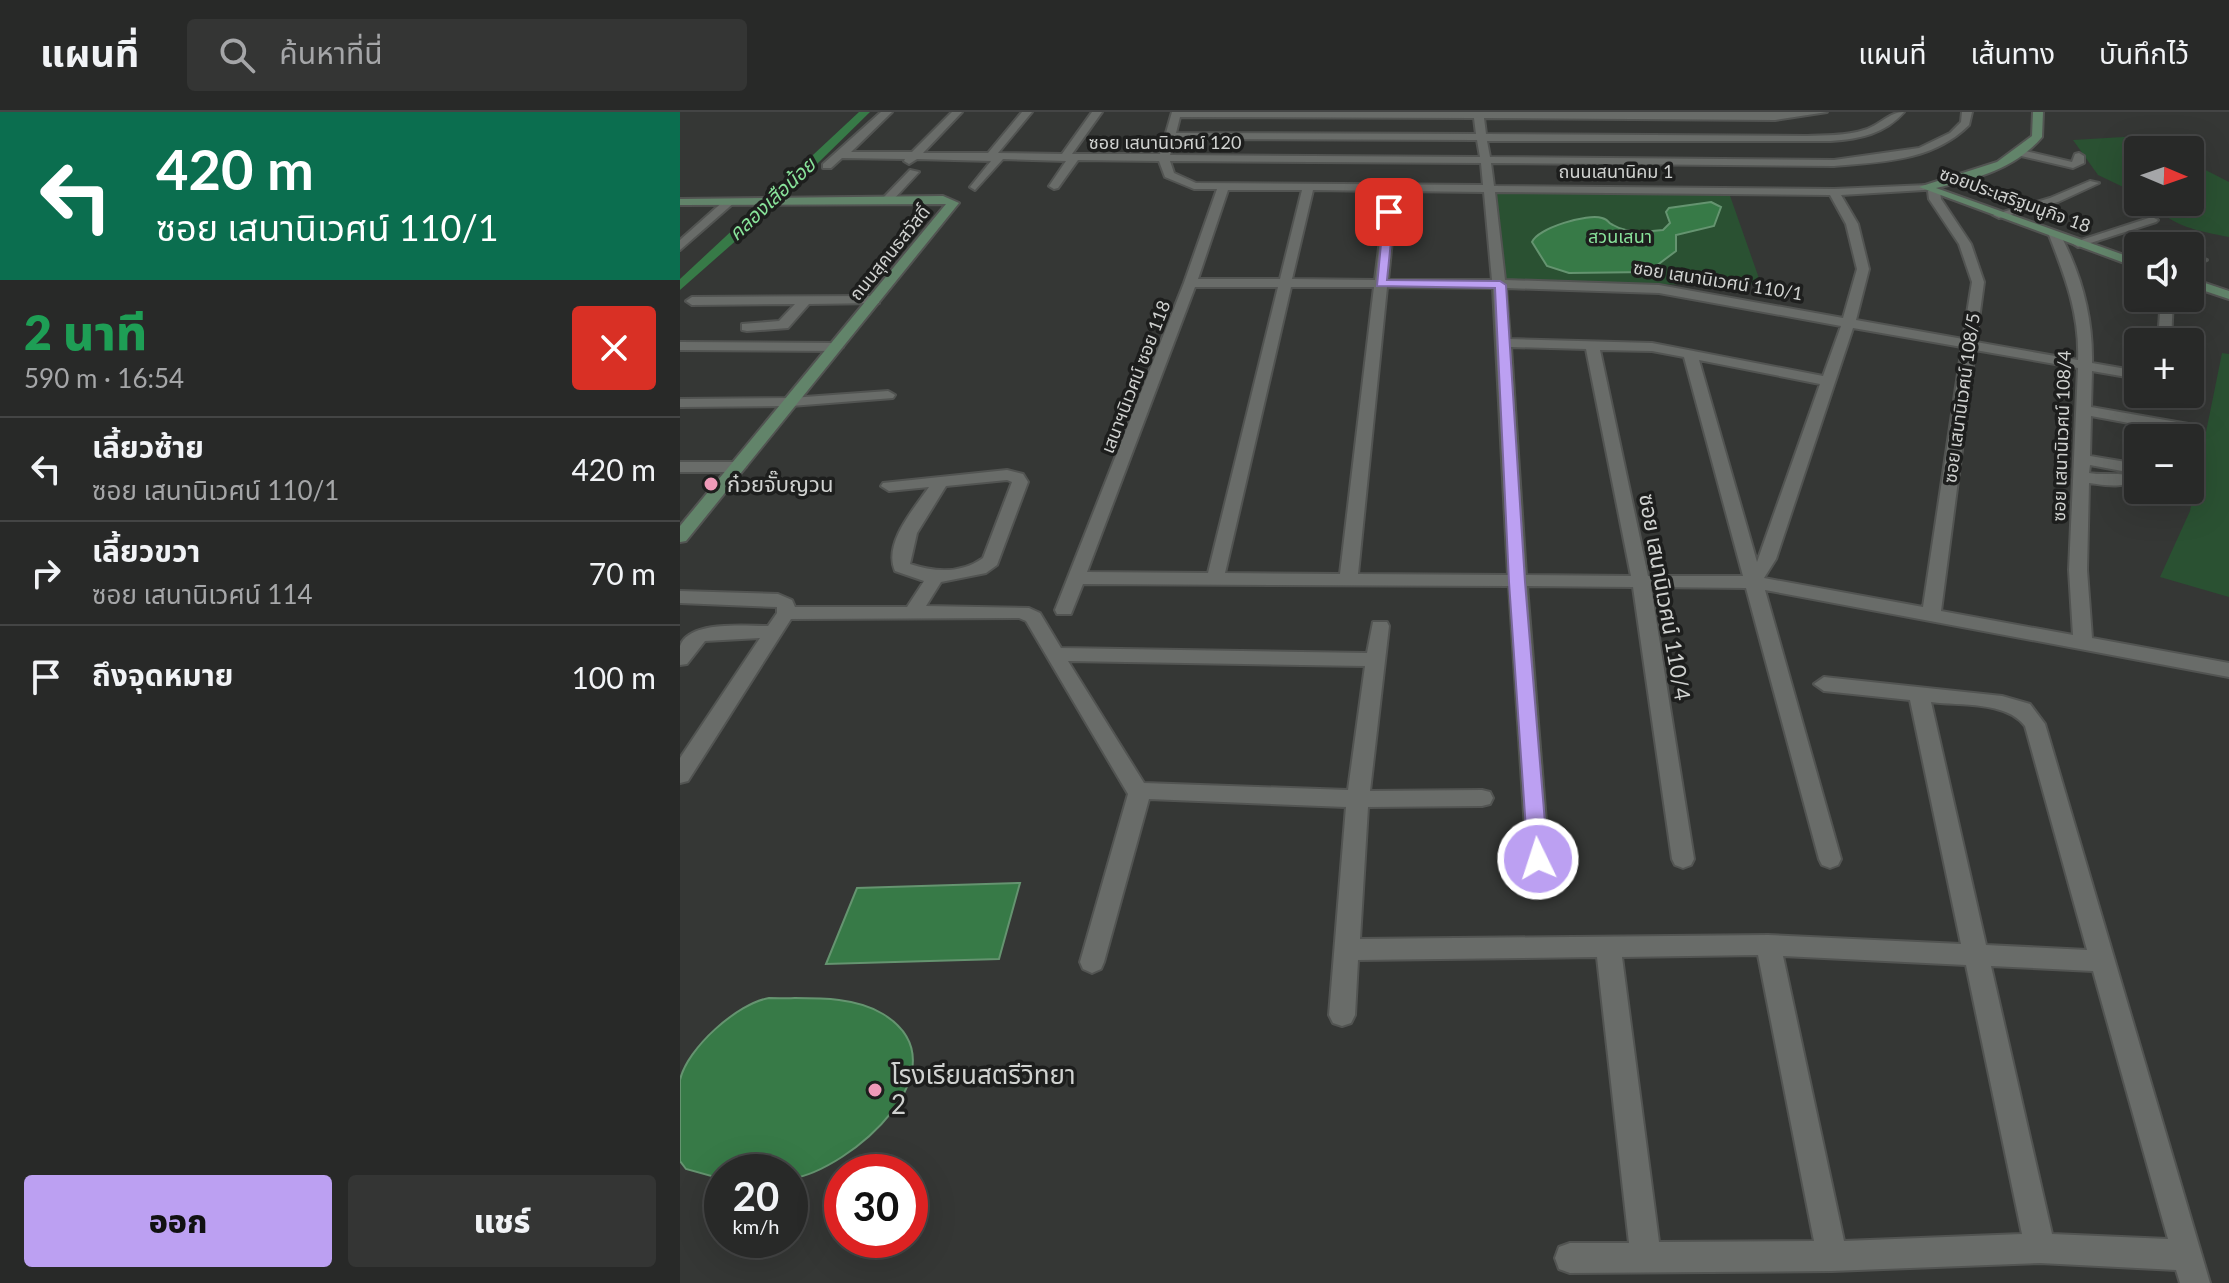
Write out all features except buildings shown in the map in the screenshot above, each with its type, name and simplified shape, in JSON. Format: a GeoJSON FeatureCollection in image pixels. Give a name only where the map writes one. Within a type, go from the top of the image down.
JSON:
{"type":"FeatureCollection","features":[{"type":"Feature","properties":{"kind":"main road"},"geometry":{"type":"LineString","coordinates":[[2021,153],[2037,137],[2038,112]]}},
{"type":"Feature","properties":{"kind":"main road","name":"ถนนเสนานิคม 1"},"geometry":{"type":"LineString","coordinates":[[1929,189],[2021,153]]}},
{"type":"Feature","properties":{"kind":"main road","name":"ซอยประเสริฐมนูกิจ 18"},"geometry":{"type":"LineString","coordinates":[[1929,189],[2124,259]]}},
{"type":"Feature","properties":{"kind":"main road","name":"ถนนสุคนธสวัสดิ์"},"geometry":{"type":"LineString","coordinates":[[680,202],[943,199],[953,203],[680,537]]}},
{"type":"Feature","properties":{"kind":"main road"},"geometry":{"type":"LineString","coordinates":[[2204,287],[2229,296]]}},
{"type":"Feature","properties":{"kind":"street"},"geometry":{"type":"LineString","coordinates":[[827,166],[887,112]]}},
{"type":"Feature","properties":{"kind":"street"},"geometry":{"type":"LineString","coordinates":[[901,169],[957,112]]}},
{"type":"Feature","properties":{"kind":"street"},"geometry":{"type":"LineString","coordinates":[[975,187],[1027,112]]}},
{"type":"Feature","properties":{"kind":"street"},"geometry":{"type":"LineString","coordinates":[[1054,186],[1097,112]]}},
{"type":"Feature","properties":{"kind":"street"},"geometry":{"type":"LineString","coordinates":[[1168,161],[1182,113],[1800,116],[1822,112]]}},
{"type":"Feature","properties":{"kind":"street"},"geometry":{"type":"LineString","coordinates":[[1175,136],[1738,138],[1848,135],[1880,127],[1899,112]]}},
{"type":"Feature","properties":{"kind":"street","name":"ซอย เสนานิเวศน์ 120"},"geometry":{"type":"LineString","coordinates":[[842,154],[1168,161],[1834,163],[1898,156],[1944,142],[1966,123],[1967,112]]}},
{"type":"Feature","properties":{"kind":"street"},"geometry":{"type":"LineString","coordinates":[[1479,114],[1492,189],[1500,285],[1517,582],[1538,859]]}},
{"type":"Feature","properties":{"kind":"street"},"geometry":{"type":"LineString","coordinates":[[1728,114],[1761,191]]}},
{"type":"Feature","properties":{"kind":"street"},"geometry":{"type":"LineString","coordinates":[[2021,153],[2073,165],[2079,163],[2079,156]]}},
{"type":"Feature","properties":{"kind":"street","name":"ถนนเสนานิคม 1"},"geometry":{"type":"LineString","coordinates":[[1168,161],[1169,175],[1186,184],[1223,187],[1834,192],[1929,189]]}},
{"type":"Feature","properties":{"kind":"street"},"geometry":{"type":"LineString","coordinates":[[888,199],[914,172]]}},
{"type":"Feature","properties":{"kind":"street"},"geometry":{"type":"LineString","coordinates":[[1999,215],[2067,196],[2094,183]]}},
{"type":"Feature","properties":{"kind":"street","name":"เสนาฯนิเวศน์ ซอย 118"},"geometry":{"type":"LineString","coordinates":[[1064,610],[1079,578],[1190,283],[1223,187]]}},
{"type":"Feature","properties":{"kind":"street"},"geometry":{"type":"LineString","coordinates":[[1215,580],[1308,187]]}},
{"type":"Feature","properties":{"kind":"street"},"geometry":{"type":"LineString","coordinates":[[1348,580],[1392,188]]}},
{"type":"Feature","properties":{"kind":"street","name":"ซอย เสนานิเวศน์ 108/5"},"geometry":{"type":"LineString","coordinates":[[1929,189],[1965,244],[1978,282],[1931,617]]}},
{"type":"Feature","properties":{"kind":"street"},"geometry":{"type":"LineString","coordinates":[[1753,582],[1767,559],[1848,324],[1863,269],[1852,224],[1834,192]]}},
{"type":"Feature","properties":{"kind":"street"},"geometry":{"type":"LineString","coordinates":[[680,246],[730,201]]}},
{"type":"Feature","properties":{"kind":"street"},"geometry":{"type":"LineString","coordinates":[[2078,243],[2152,220]]}},
{"type":"Feature","properties":{"kind":"street","name":"ซอย เสนานิเวศน์ 108/4"},"geometry":{"type":"LineString","coordinates":[[2055,235],[2078,292],[2084,317],[2078,570],[2083,644]]}},
{"type":"Feature","properties":{"kind":"street","name":"ซอย เสนานิเวศน์ 110/1"},"geometry":{"type":"LineString","coordinates":[[1190,283],[1659,289],[2124,373]]}},
{"type":"Feature","properties":{"kind":"street"},"geometry":{"type":"LineString","coordinates":[[692,301],[874,300]]}},
{"type":"Feature","properties":{"kind":"street"},"geometry":{"type":"LineString","coordinates":[[747,327],[783,325],[805,301]]}},
{"type":"Feature","properties":{"kind":"street"},"geometry":{"type":"LineString","coordinates":[[1503,343],[1652,347],[1828,381]]}},
{"type":"Feature","properties":{"kind":"street","name":"ซอย เสนานิเวศน์ 110/4"},"geometry":{"type":"LineString","coordinates":[[1592,344],[1641,583],[1683,859]]}},
{"type":"Feature","properties":{"kind":"street"},"geometry":{"type":"LineString","coordinates":[[680,346],[836,347]]}},
{"type":"Feature","properties":{"kind":"street"},"geometry":{"type":"LineString","coordinates":[[1690,353],[1830,859]]}},
{"type":"Feature","properties":{"kind":"street"},"geometry":{"type":"LineString","coordinates":[[680,403],[791,402],[888,395]]}},
{"type":"Feature","properties":{"kind":"street"},"geometry":{"type":"LineString","coordinates":[[2082,410],[2160,424]]}},
{"type":"Feature","properties":{"kind":"street"},"geometry":{"type":"LineString","coordinates":[[2081,459],[2124,471]]}},
{"type":"Feature","properties":{"kind":"street"},"geometry":{"type":"LineString","coordinates":[[680,467],[738,467]]}},
{"type":"Feature","properties":{"kind":"street"},"geometry":{"type":"LineString","coordinates":[[889,486],[941,481],[1007,475],[1017,477],[1020,482],[991,561],[980,569],[935,578],[901,567],[903,541],[941,481]]}},
{"type":"Feature","properties":{"kind":"street"},"geometry":{"type":"LineString","coordinates":[[2080,476],[2107,481],[2124,476]]}},
{"type":"Feature","properties":{"kind":"street"},"geometry":{"type":"LineString","coordinates":[[914,610],[935,578]]}},
{"type":"Feature","properties":{"kind":"street"},"geometry":{"type":"LineString","coordinates":[[1079,578],[1753,582],[2229,670]]}},
{"type":"Feature","properties":{"kind":"street"},"geometry":{"type":"LineString","coordinates":[[680,597],[778,600],[786,604],[786,613],[680,775]]}},
{"type":"Feature","properties":{"kind":"street"},"geometry":{"type":"LineString","coordinates":[[786,613],[914,610],[1022,612],[1033,617],[1132,786],[1140,791],[1358,799],[1482,798]]}},
{"type":"Feature","properties":{"kind":"street"},"geometry":{"type":"LineString","coordinates":[[1342,1015],[1358,799],[1380,626]]}},
{"type":"Feature","properties":{"kind":"street"},"geometry":{"type":"LineString","coordinates":[[680,659],[698,637],[710,633],[774,632]]}},
{"type":"Feature","properties":{"kind":"street"},"geometry":{"type":"LineString","coordinates":[[1054,654],[1376,660]]}},
{"type":"Feature","properties":{"kind":"street"},"geometry":{"type":"LineString","coordinates":[[1824,684],[2002,703],[2023,709],[2035,724],[2195,1283]]}},
{"type":"Feature","properties":{"kind":"street"},"geometry":{"type":"LineString","coordinates":[[1919,694],[2040,1248]]}},
{"type":"Feature","properties":{"kind":"street"},"geometry":{"type":"LineString","coordinates":[[1092,962],[1140,791]]}},
{"type":"Feature","properties":{"kind":"street"},"geometry":{"type":"LineString","coordinates":[[1608,945],[1646,1258]]}},
{"type":"Feature","properties":{"kind":"street"},"geometry":{"type":"LineString","coordinates":[[1347,950],[1768,945],[2102,961]]}},
{"type":"Feature","properties":{"kind":"street"},"geometry":{"type":"LineString","coordinates":[[1768,945],[1832,1256]]}},
{"type":"Feature","properties":{"kind":"street"},"geometry":{"type":"LineString","coordinates":[[1570,1258],[1832,1256],[2040,1248],[2185,1255]]}},
{"type":"Feature","properties":{"kind":"green space"},"geometry":{"type":"Polygon","coordinates":[[[2124,137],[2124,187],[2098,175],[2073,140],[2124,137]]]}},
{"type":"Feature","properties":{"kind":"green space"},"geometry":{"type":"Polygon","coordinates":[[[2204,169],[2229,182],[2229,237],[2196,230],[2167,217],[2204,216],[2204,169]]]}},
{"type":"Feature","properties":{"kind":"green space","name":"สวนเสนา"},"geometry":{"type":"Polygon","coordinates":[[[1492,189],[1728,190],[1761,284],[1500,285],[1492,189]]]}},
{"type":"Feature","properties":{"kind":"green space"},"geometry":{"type":"Polygon","coordinates":[[[2222,353],[2229,354],[2229,597],[2160,577],[2191,504],[2204,504],[2204,442],[2222,353]]]}},
{"type":"Feature","properties":{"kind":"shaded area"},"geometry":{"type":"Polygon","coordinates":[[[1711,202],[1721,207],[1714,226],[1676,235],[1676,251],[1648,272],[1569,273],[1547,266],[1532,242],[1553,227],[1595,217],[1631,231],[1663,230],[1670,223],[1666,212],[1669,208],[1711,202]]]}},
{"type":"Feature","properties":{"kind":"shaded area"},"geometry":{"type":"Polygon","coordinates":[[[1020,883],[999,959],[826,964],[857,888],[1020,883]]]}},
{"type":"Feature","properties":{"kind":"shaded area"},"geometry":{"type":"Polygon","coordinates":[[[769,998],[842,1000],[883,1014],[906,1036],[913,1060],[907,1087],[891,1113],[869,1137],[846,1154],[824,1154],[824,1166],[815,1171],[808,1173],[808,1154],[704,1154],[704,1174],[686,1169],[680,1161],[680,1080],[685,1067],[692,1054],[716,1029],[743,1008],[769,998]]]}},
{"type":"Feature","properties":{"kind":"waterway","name":"คลองเสือน้อย"},"geometry":{"type":"LineString","coordinates":[[680,286],[865,112]]}},
{"type":"Feature","properties":{"kind":"place","name":"ก๋วยจั๊บญวน"},"geometry":{"type":"Point","coordinates":[711,484]}},
{"type":"Feature","properties":{"kind":"place","name":"โรงเรียนสตรีวิทยา 2"},"geometry":{"type":"Point","coordinates":[875,1090]}},
{"type":"Feature","properties":{"kind":"route"},"geometry":{"type":"LineString","coordinates":[[1389,212],[1381,284],[1500,285],[1517,582],[1538,859]]}}]}
